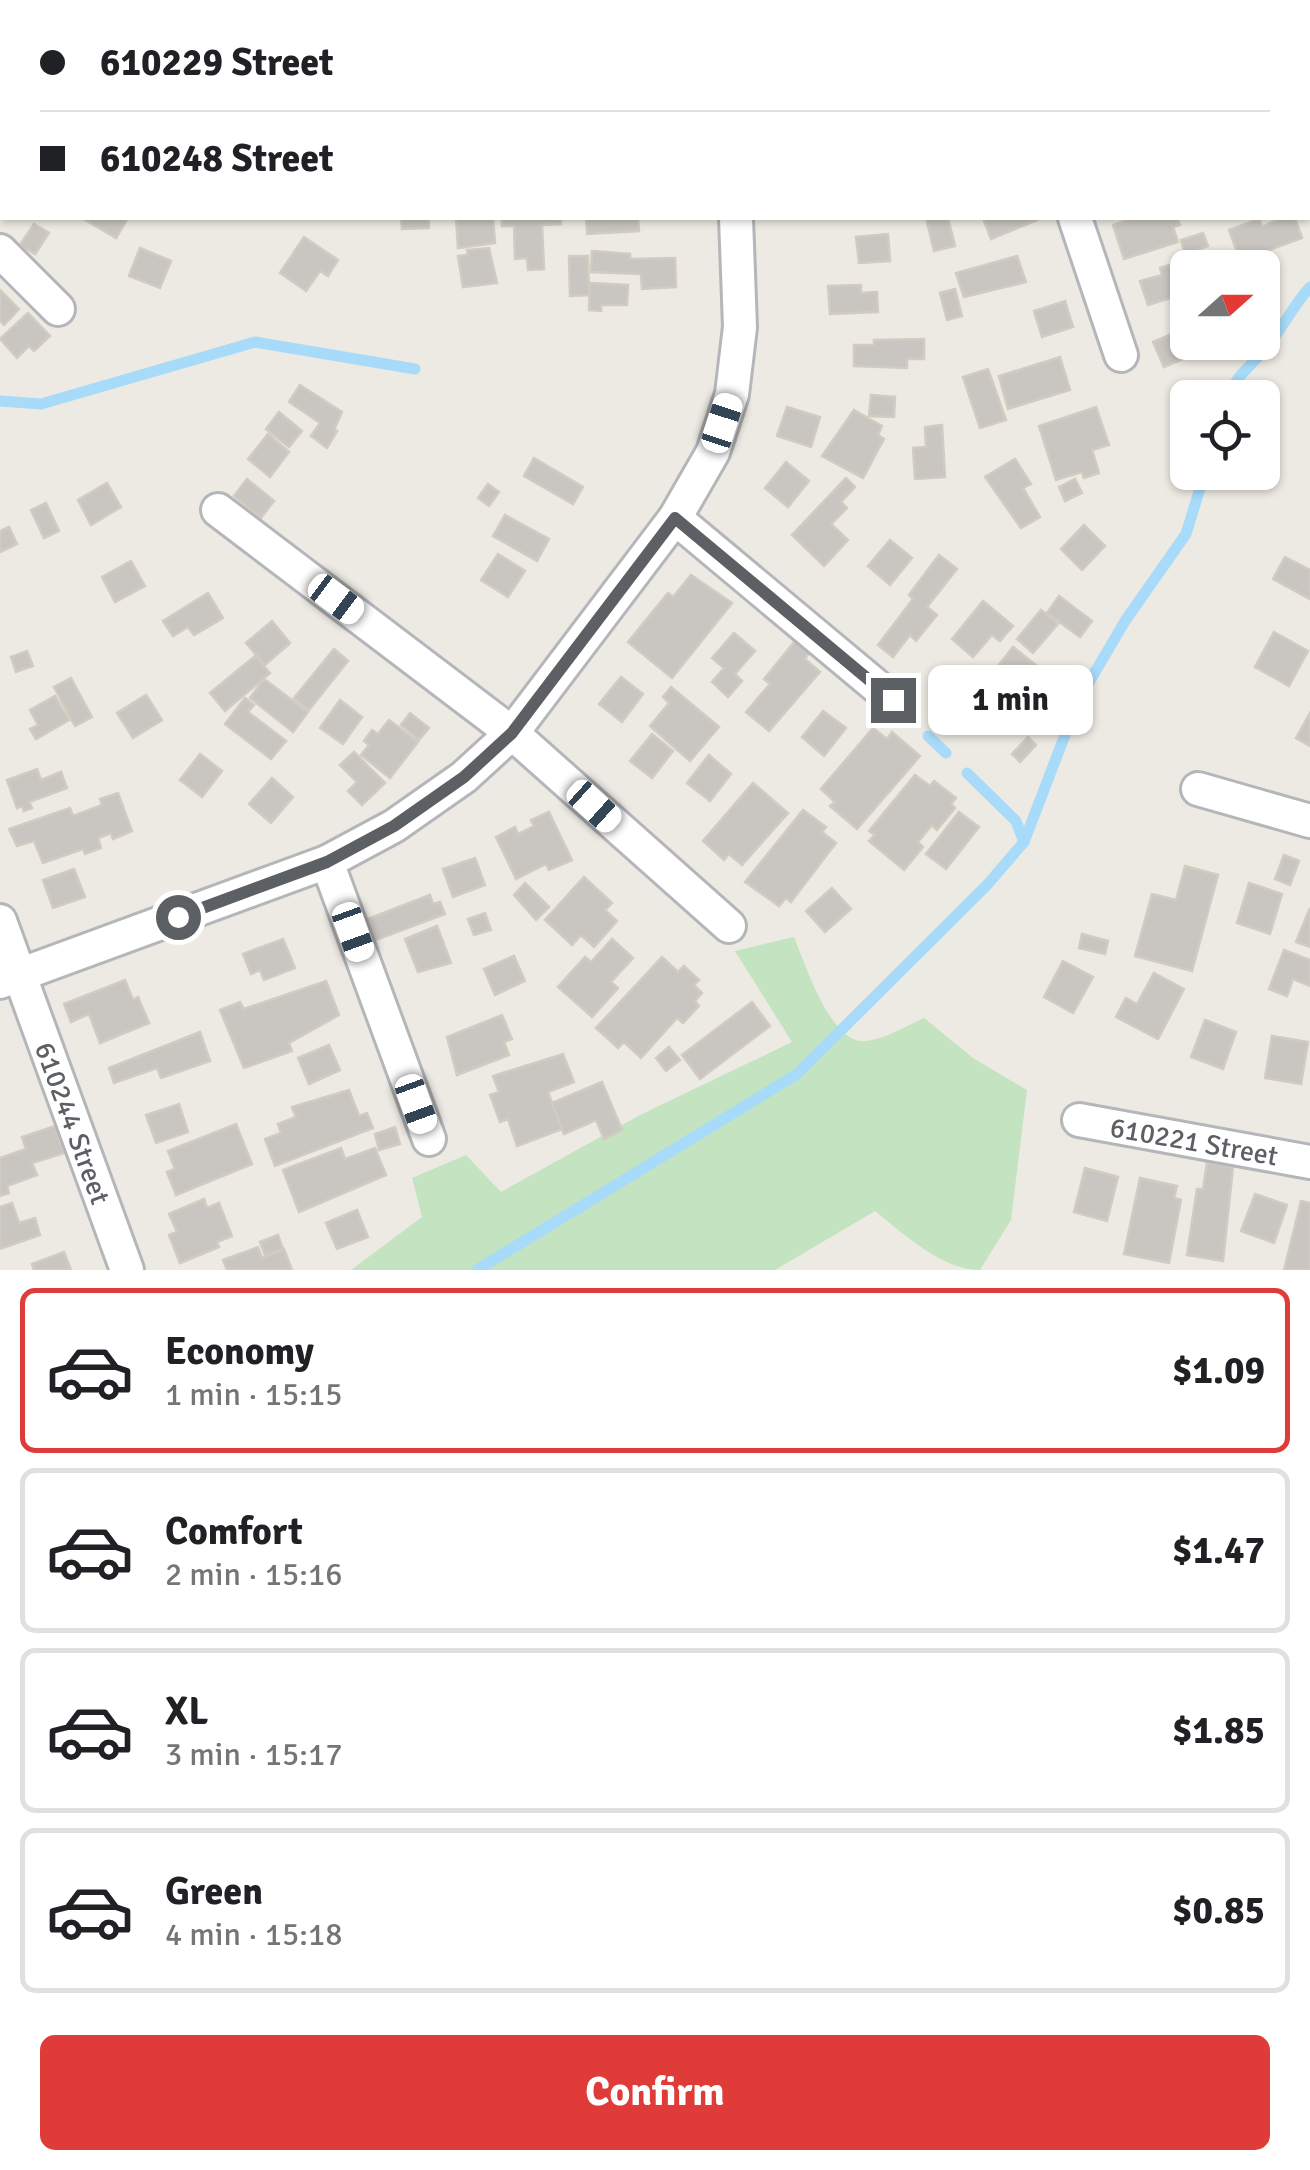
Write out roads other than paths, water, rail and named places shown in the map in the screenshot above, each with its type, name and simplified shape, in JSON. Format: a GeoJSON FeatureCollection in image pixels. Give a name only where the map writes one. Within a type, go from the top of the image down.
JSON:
{"type":"FeatureCollection","features":[{"type":"Feature","properties":{"kind":"street"},"geometry":{"type":"LineString","coordinates":[[9,979],[327,862],[394,826],[436,797],[512,733],[675,518],[713,452],[732,394],[740,327],[736,220]]}},
{"type":"Feature","properties":{"kind":"street"},"geometry":{"type":"LineString","coordinates":[[1076,220],[1121,355]]}},
{"type":"Feature","properties":{"kind":"street"},"geometry":{"type":"LineString","coordinates":[[0,251],[58,308]]}},
{"type":"Feature","properties":{"kind":"street"},"geometry":{"type":"LineString","coordinates":[[218,510],[512,733],[728,926]]}},
{"type":"Feature","properties":{"kind":"street"},"geometry":{"type":"LineString","coordinates":[[675,518],[893,700]]}},
{"type":"Feature","properties":{"kind":"street"},"geometry":{"type":"LineString","coordinates":[[1198,789],[1310,821]]}},
{"type":"Feature","properties":{"kind":"street"},"geometry":{"type":"LineString","coordinates":[[327,862],[429,1139]]}},
{"type":"Feature","properties":{"kind":"street","name":"610244 Street"},"geometry":{"type":"LineString","coordinates":[[0,920],[9,979],[127,1270]]}},
{"type":"Feature","properties":{"kind":"street","name":"610221 Street"},"geometry":{"type":"LineString","coordinates":[[1079,1120],[1310,1162]]}},
{"type":"Feature","properties":{"kind":"waterway"},"geometry":{"type":"LineString","coordinates":[[1238,380],[1310,287]]}},
{"type":"Feature","properties":{"kind":"waterway"},"geometry":{"type":"LineString","coordinates":[[0,401],[41,404],[255,342],[415,369]]}},
{"type":"Feature","properties":{"kind":"waterway"},"geometry":{"type":"LineString","coordinates":[[477,1270],[797,1074],[987,885],[1024,842],[1078,701],[1125,621],[1186,534],[1199,490]]}},
{"type":"Feature","properties":{"kind":"waterway"},"geometry":{"type":"LineString","coordinates":[[928,736],[946,753]]}},
{"type":"Feature","properties":{"kind":"waterway"},"geometry":{"type":"LineString","coordinates":[[967,773],[1016,821],[1024,842]]}}]}
